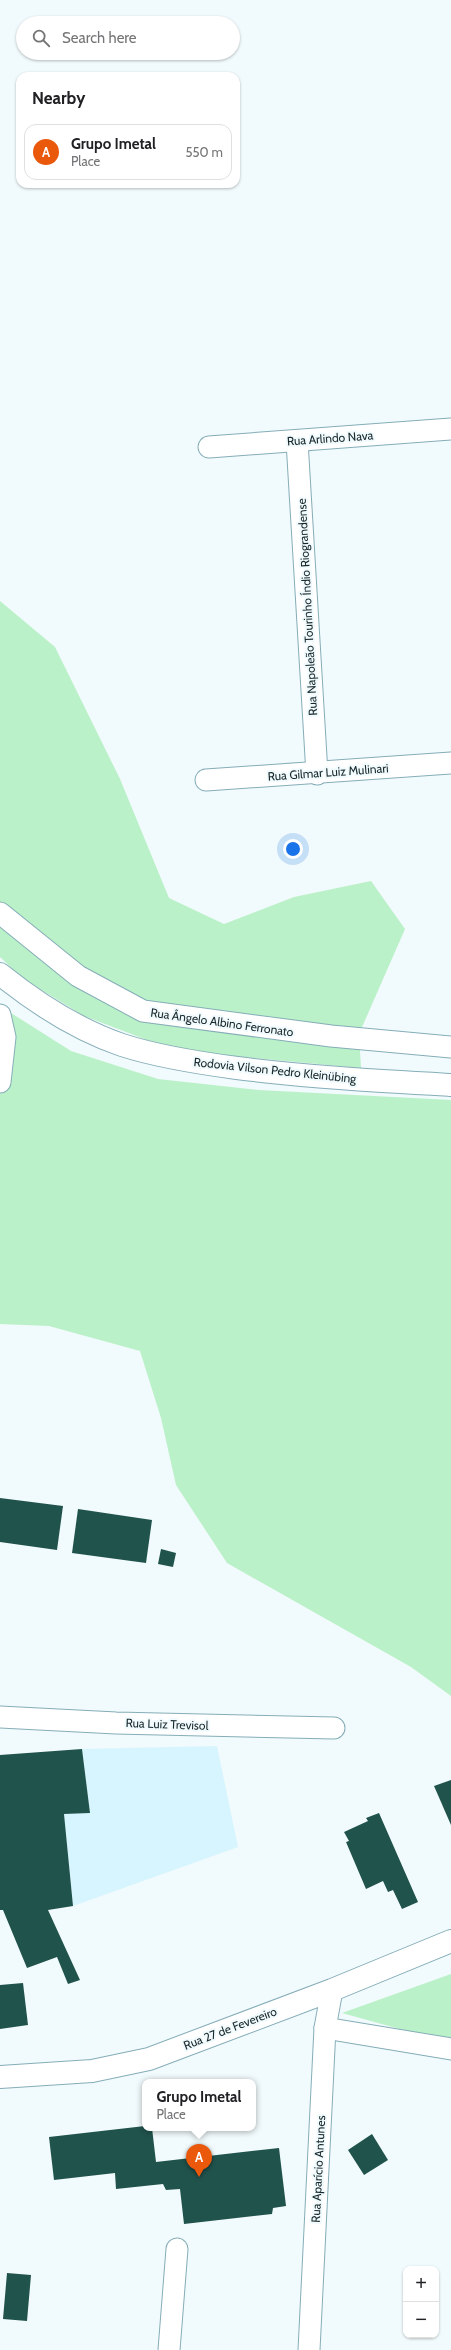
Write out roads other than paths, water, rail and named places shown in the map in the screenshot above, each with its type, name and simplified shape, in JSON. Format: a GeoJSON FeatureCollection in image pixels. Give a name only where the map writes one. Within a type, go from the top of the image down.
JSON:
{"type":"FeatureCollection","features":[{"type":"Feature","properties":{"kind":"main road","name":"Rodovia Vilson Pedro Kleinübing"},"geometry":{"type":"LineString","coordinates":[[0,974],[18,989],[71,1023],[129,1046],[192,1062],[270,1072],[451,1085]]}},
{"type":"Feature","properties":{"kind":"main road","name":"Rua 27 de Fevereiro"},"geometry":{"type":"LineString","coordinates":[[0,2077],[92,2071],[149,2059],[332,1990],[451,1941]]}},
{"type":"Feature","properties":{"kind":"street","name":"Rua Arlindo Nava"},"geometry":{"type":"LineString","coordinates":[[209,447],[451,428]]}},
{"type":"Feature","properties":{"kind":"street","name":"Rua Napoleão Tourinho Índio Riograndense"},"geometry":{"type":"LineString","coordinates":[[297,441],[317,774]]}},
{"type":"Feature","properties":{"kind":"street","name":"Rua Gilmar Luiz Mulinari"},"geometry":{"type":"LineString","coordinates":[[206,780],[317,774],[451,763]]}},
{"type":"Feature","properties":{"kind":"street","name":"Rua Ângelo Albino Ferronato"},"geometry":{"type":"LineString","coordinates":[[0,913],[78,976],[144,1011],[331,1036],[451,1047]]}},
{"type":"Feature","properties":{"kind":"street"},"geometry":{"type":"LineString","coordinates":[[0,1015],[5,1037],[0,1082]]}},
{"type":"Feature","properties":{"kind":"street","name":"Rua Luiz Trevisol"},"geometry":{"type":"LineString","coordinates":[[0,1717],[116,1723],[334,1728]]}},
{"type":"Feature","properties":{"kind":"street","name":"Rua Aparício Antunes"},"geometry":{"type":"LineString","coordinates":[[308,2350],[325,2028],[332,1990]]}},
{"type":"Feature","properties":{"kind":"street"},"geometry":{"type":"LineString","coordinates":[[325,2028],[451,2049]]}},
{"type":"Feature","properties":{"kind":"street"},"geometry":{"type":"LineString","coordinates":[[169,2350],[176,2249]]}},
{"type":"Feature","properties":{"kind":"place","name":"Grupo Imetal"},"geometry":{"type":"Point","coordinates":[199,2177]}}]}
